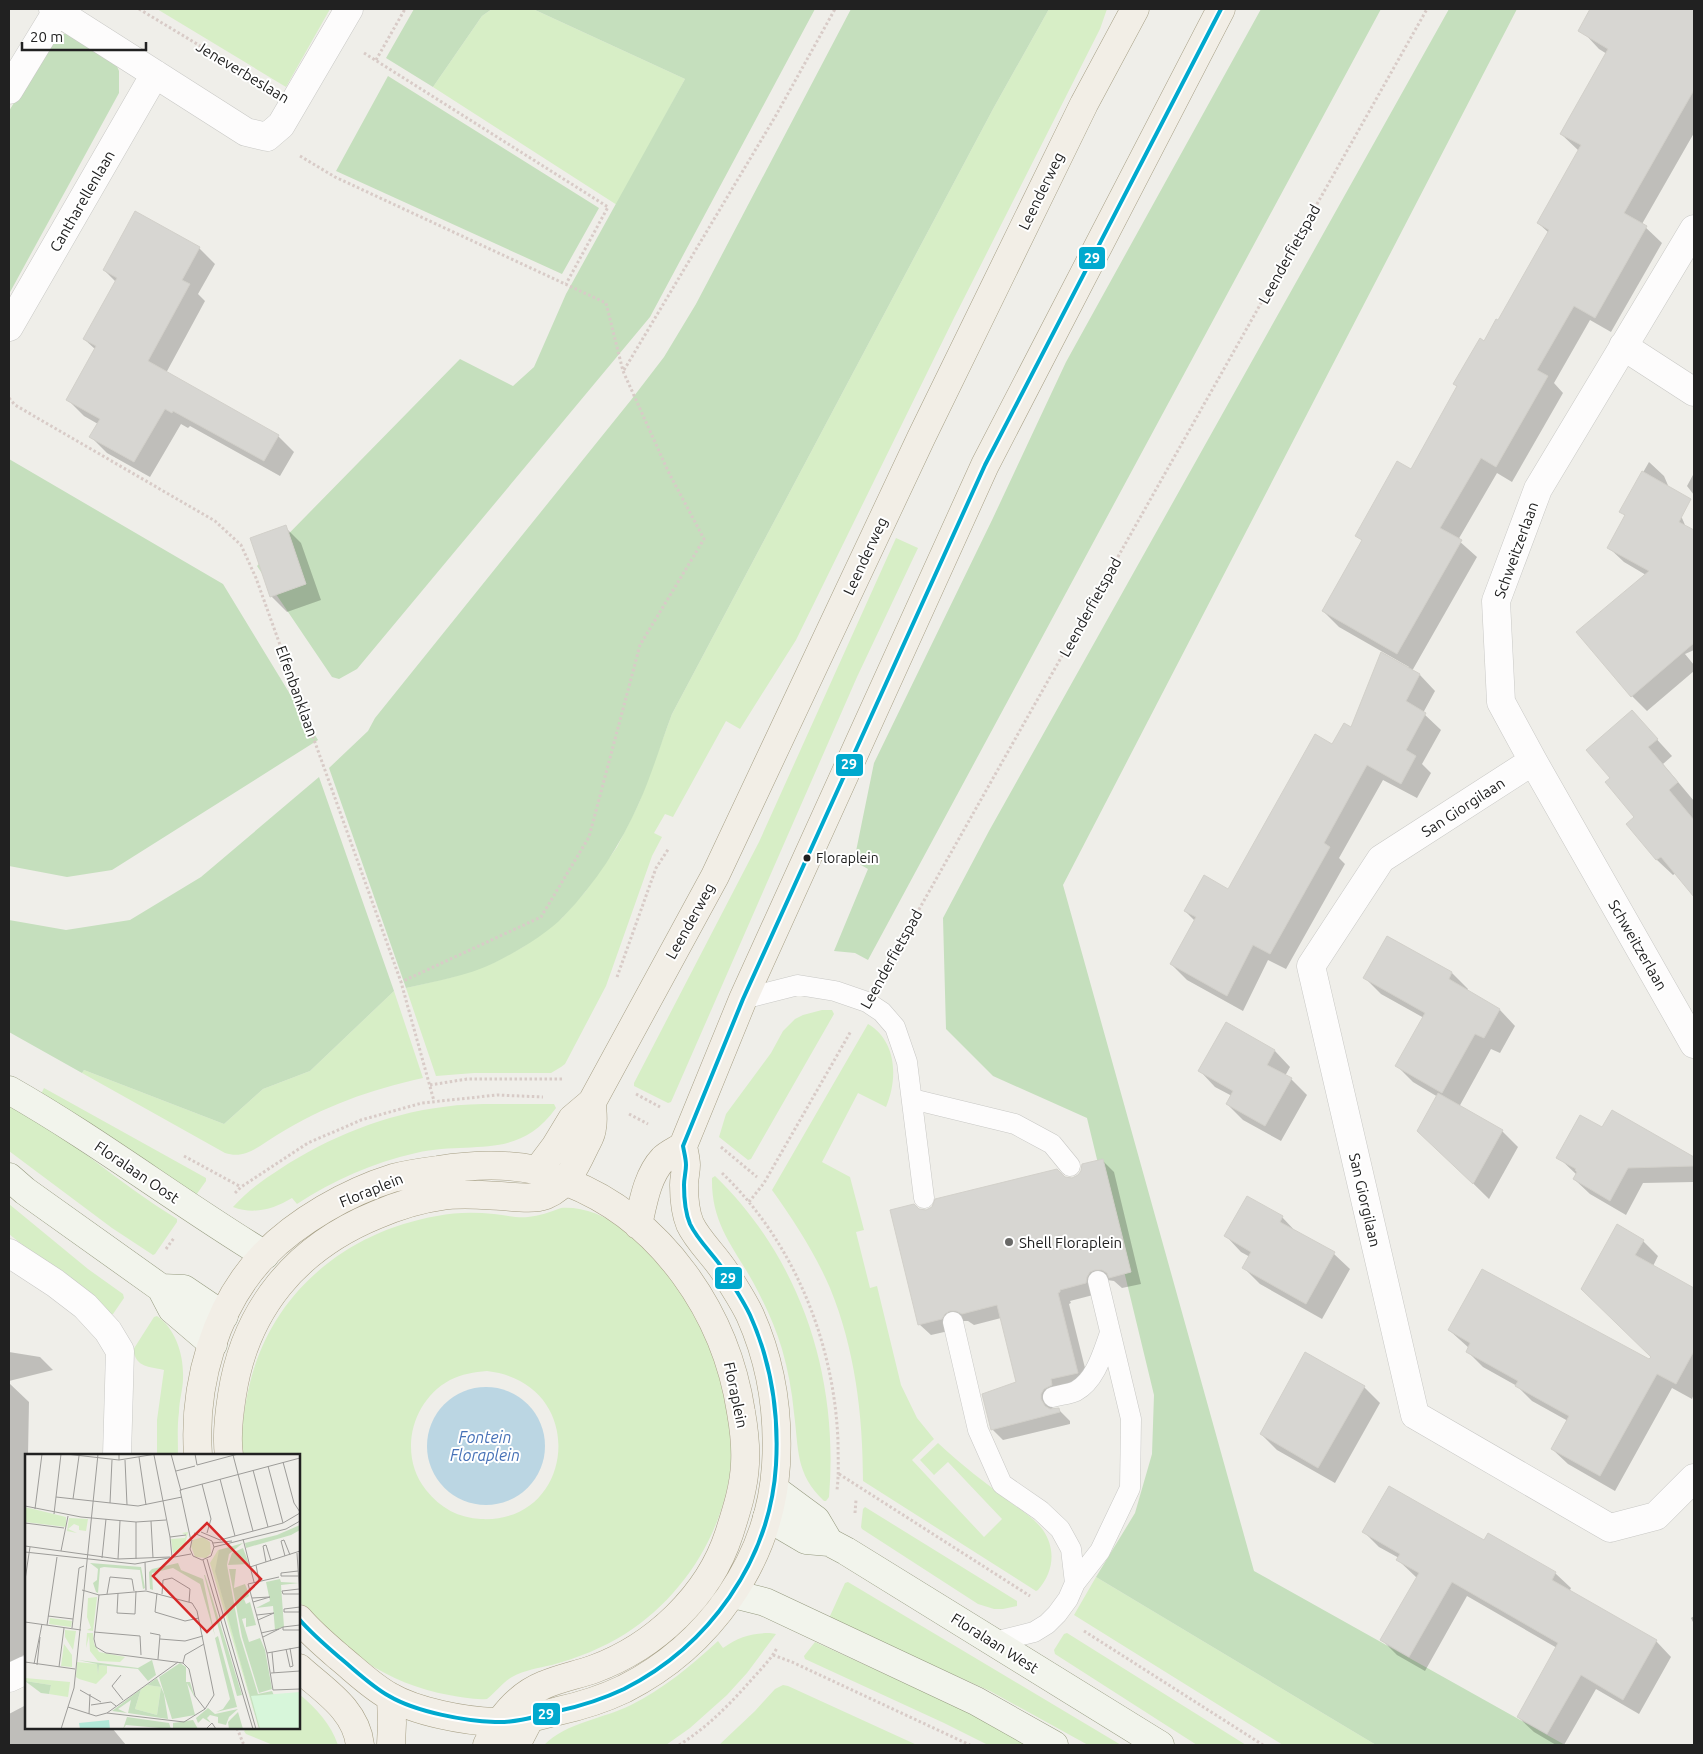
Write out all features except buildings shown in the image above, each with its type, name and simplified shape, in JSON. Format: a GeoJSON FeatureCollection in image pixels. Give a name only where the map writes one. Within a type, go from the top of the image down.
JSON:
{"type":"FeatureCollection","features":[{"type":"Feature","properties":{"kind":"main road","name":"Leenderweg"},"geometry":{"type":"LineString","coordinates":[[538,1171],[572,1119],[592,1102],[714,876],[929,421],[1084,104],[1135,9]]}},
{"type":"Feature","properties":{"kind":"main road"},"geometry":{"type":"LineString","coordinates":[[300,1621],[348,1665],[391,1697],[443,1715],[470,1720],[492,1734],[530,1718],[589,1703],[624,1689],[679,1652],[720,1611],[733,1594],[758,1548],[774,1489],[776,1442],[774,1401],[767,1362],[750,1314],[723,1269],[690,1225],[686,1213],[684,1184],[686,1166],[683,1146],[743,999],[985,465],[1221,9]]}},
{"type":"Feature","properties":{"kind":"main road","name":"Floralaan Oost"},"geometry":{"type":"LineString","coordinates":[[9,1090],[49,1113],[210,1221],[265,1255]]}},
{"type":"Feature","properties":{"kind":"main road","name":"Leenderweg"},"geometry":{"type":"LineString","coordinates":[[565,1182],[575,1168],[592,1130],[592,1102]]}},
{"type":"Feature","properties":{"kind":"main road"},"geometry":{"type":"LineString","coordinates":[[638,1225],[646,1190],[652,1175],[664,1158],[683,1146]]}},
{"type":"Feature","properties":{"kind":"main road","name":"Floraplein"},"geometry":{"type":"LineString","coordinates":[[198,1454],[196,1433],[204,1376],[213,1344],[224,1316],[242,1283],[265,1255],[307,1220],[358,1191],[395,1178],[457,1167],[499,1166],[538,1171],[565,1182],[603,1200],[638,1225],[670,1256],[686,1276],[713,1320],[731,1362],[737,1386],[745,1438],[744,1478],[739,1500],[728,1538],[715,1566],[698,1592],[678,1616],[626,1655],[594,1669],[551,1682],[528,1692],[517,1701],[492,1734]]}},
{"type":"Feature","properties":{"kind":"main road"},"geometry":{"type":"LineString","coordinates":[[9,1177],[25,1191],[161,1288],[172,1309],[199,1330],[213,1344]]}},
{"type":"Feature","properties":{"kind":"main road","name":"Floraplein"},"geometry":{"type":"LineString","coordinates":[[229,1454],[230,1408],[234,1377],[246,1340],[261,1310],[281,1282],[328,1239],[352,1224],[415,1200],[470,1194],[529,1198],[546,1195],[565,1182]]}},
{"type":"Feature","properties":{"kind":"main road"},"geometry":{"type":"LineString","coordinates":[[161,1288],[184,1289],[224,1316],[246,1340]]}},
{"type":"Feature","properties":{"kind":"main road","name":"Floralaan West"},"geometry":{"type":"LineString","coordinates":[[774,1489],[816,1520],[829,1542]]}},
{"type":"Feature","properties":{"kind":"main road"},"geometry":{"type":"LineString","coordinates":[[739,1500],[767,1517]]}},
{"type":"Feature","properties":{"kind":"main road","name":"Floralaan West"},"geometry":{"type":"LineString","coordinates":[[767,1517],[806,1540],[829,1542],[1160,1745]]}},
{"type":"Feature","properties":{"kind":"main road"},"geometry":{"type":"LineString","coordinates":[[733,1594],[765,1602],[949,1688],[1054,1745]]}},
{"type":"Feature","properties":{"kind":"main road"},"geometry":{"type":"LineString","coordinates":[[300,1669],[347,1711],[356,1728],[360,1745]]}},
{"type":"Feature","properties":{"kind":"main road"},"geometry":{"type":"LineString","coordinates":[[391,1697],[391,1745]]}},
{"type":"Feature","properties":{"kind":"main road"},"geometry":{"type":"LineString","coordinates":[[516,1745],[530,1718]]}},
{"type":"Feature","properties":{"kind":"street"},"geometry":{"type":"LineString","coordinates":[[9,90],[55,10],[246,132],[267,137],[281,125],[349,9]]}},
{"type":"Feature","properties":{"kind":"street","name":"Cantharellenlaan"},"geometry":{"type":"LineString","coordinates":[[9,327],[155,74]]}},
{"type":"Feature","properties":{"kind":"street","name":"Schweitzerlaan"},"geometry":{"type":"LineString","coordinates":[[1694,230],[1538,489],[1496,601],[1500,702],[1694,1044]]}},
{"type":"Feature","properties":{"kind":"street"},"geometry":{"type":"LineString","coordinates":[[1623,346],[1694,392]]}},
{"type":"Feature","properties":{"kind":"street","name":"San Giorgilaan"},"geometry":{"type":"LineString","coordinates":[[1533,761],[1381,859],[1311,966],[1415,1415],[1610,1528],[1656,1516],[1694,1478]]}},
{"type":"Feature","properties":{"kind":"street"},"geometry":{"type":"LineString","coordinates":[[9,1253],[55,1283],[85,1306],[108,1331],[120,1350],[118,1454]]}},
{"type":"Feature","properties":{"kind":"street"},"geometry":{"type":"LineString","coordinates":[[9,1678],[25,1670]]}},
{"type":"Feature","properties":{"kind":"lane"},"geometry":{"type":"LineString","coordinates":[[743,999],[798,984],[835,991],[867,1002],[882,1012],[895,1027],[908,1062],[924,1198]]}},
{"type":"Feature","properties":{"kind":"lane"},"geometry":{"type":"LineString","coordinates":[[912,1099],[1015,1124],[1052,1144],[1070,1166]]}},
{"type":"Feature","properties":{"kind":"lane"},"geometry":{"type":"LineString","coordinates":[[994,1642],[1034,1632],[1047,1624],[1068,1599],[1075,1583],[1100,1551],[1130,1488],[1131,1419],[1098,1281]]}},
{"type":"Feature","properties":{"kind":"lane"},"geometry":{"type":"LineString","coordinates":[[953,1322],[979,1418],[1002,1484],[1041,1511],[1060,1529],[1071,1549],[1075,1583]]}},
{"type":"Feature","properties":{"kind":"lane"},"geometry":{"type":"LineString","coordinates":[[1053,1397],[1076,1391],[1086,1383],[1096,1370],[1110,1333]]}},
{"type":"Feature","properties":{"kind":"path","name":"Jeneverbeslaan"},"geometry":{"type":"LineString","coordinates":[[139,9],[295,103]]}},
{"type":"Feature","properties":{"kind":"path"},"geometry":{"type":"LineString","coordinates":[[376,60],[405,9]]}},
{"type":"Feature","properties":{"kind":"path"},"geometry":{"type":"LineString","coordinates":[[623,370],[775,117],[835,9]]}},
{"type":"Feature","properties":{"kind":"path","name":"Leenderfietspad"},"geometry":{"type":"LineString","coordinates":[[749,1202],[764,1183],[867,1002],[1427,9]]}},
{"type":"Feature","properties":{"kind":"path"},"geometry":{"type":"LineString","coordinates":[[334,36],[376,60],[608,207],[566,284]]}},
{"type":"Feature","properties":{"kind":"path"},"geometry":{"type":"LineString","coordinates":[[267,137],[335,177],[606,303],[623,370],[668,471],[704,539],[640,645],[589,837],[540,917],[401,982]]}},
{"type":"Feature","properties":{"kind":"path","name":"Elfenbanklaan"},"geometry":{"type":"LineString","coordinates":[[9,398],[15,404],[215,521],[241,545],[256,578],[401,982],[434,1102]]}},
{"type":"Feature","properties":{"kind":"path"},"geometry":{"type":"LineString","coordinates":[[616,981],[656,868],[669,848]]}},
{"type":"Feature","properties":{"kind":"path"},"geometry":{"type":"LineString","coordinates":[[564,1079],[568,1071]]}},
{"type":"Feature","properties":{"kind":"path"},"geometry":{"type":"LineString","coordinates":[[430,1085],[467,1079],[569,1079]]}},
{"type":"Feature","properties":{"kind":"path"},"geometry":{"type":"LineString","coordinates":[[629,1091],[667,1110]]}},
{"type":"Feature","properties":{"kind":"path"},"geometry":{"type":"LineString","coordinates":[[241,1186],[308,1143],[361,1120],[422,1103],[497,1096],[548,1097]]}},
{"type":"Feature","properties":{"kind":"path"},"geometry":{"type":"LineString","coordinates":[[628,1113],[651,1125]]}},
{"type":"Feature","properties":{"kind":"path"},"geometry":{"type":"LineString","coordinates":[[717,1143],[757,1177]]}},
{"type":"Feature","properties":{"kind":"path"},"geometry":{"type":"LineString","coordinates":[[720,1171],[749,1202],[777,1242],[802,1285],[815,1318],[826,1354],[837,1416],[839,1474],[1030,1596]]}},
{"type":"Feature","properties":{"kind":"path"},"geometry":{"type":"LineString","coordinates":[[1079,1628],[1262,1745]]}},
{"type":"Feature","properties":{"kind":"path"},"geometry":{"type":"LineString","coordinates":[[679,1745],[696,1735],[719,1714],[773,1655],[970,1745]]}},
{"type":"Feature","properties":{"kind":"path"},"geometry":{"type":"LineString","coordinates":[[237,1729],[243,1743],[246,1745]]}},
{"type":"Feature","properties":{"kind":"green space"},"geometry":{"type":"Polygon","coordinates":[[[157,9],[330,9],[286,87],[157,9]]]}},
{"type":"Feature","properties":{"kind":"green space"},"geometry":{"type":"Polygon","coordinates":[[[414,9],[492,9],[482,16],[433,87],[386,58],[414,9]]]}},
{"type":"Feature","properties":{"kind":"green space"},"geometry":{"type":"Polygon","coordinates":[[[492,9],[533,9],[685,79],[617,205],[433,87],[482,16],[492,9]]]}},
{"type":"Feature","properties":{"kind":"green space"},"geometry":{"type":"Polygon","coordinates":[[[533,9],[815,9],[650,317],[357,669],[339,679],[332,677],[257,566],[460,359],[513,386],[534,367],[566,294],[685,79],[533,9]]]}},
{"type":"Feature","properties":{"kind":"green space"},"geometry":{"type":"Polygon","coordinates":[[[851,9],[1049,9],[993,109],[672,714],[639,803],[624,833],[597,877],[557,923],[503,959],[484,968],[451,978],[406,988],[329,768],[368,731],[375,718],[664,357],[696,304],[851,9]]]}},
{"type":"Feature","properties":{"kind":"green space"},"geometry":{"type":"Polygon","coordinates":[[[1049,9],[1107,9],[1100,29],[954,318],[796,640],[740,729],[726,721],[673,817],[665,814],[654,833],[662,837],[652,856],[606,986],[565,1064],[551,1073],[474,1073],[436,1076],[406,988],[453,977],[493,963],[523,947],[562,918],[585,892],[617,847],[639,803],[672,714],[993,109],[1049,9]]]}},
{"type":"Feature","properties":{"kind":"green space"},"geometry":{"type":"Polygon","coordinates":[[[1261,9],[1381,9],[868,960],[855,953],[834,951],[868,869],[854,861],[874,763],[993,518],[1066,362],[1261,9]]]}},
{"type":"Feature","properties":{"kind":"green space"},"geometry":{"type":"Polygon","coordinates":[[[1449,9],[1517,9],[1063,885],[1254,1571],[1565,1745],[1376,1745],[1096,1577],[1135,1513],[1152,1454],[1154,1395],[1087,1118],[993,1076],[946,1029],[943,918],[989,831],[1449,9]]]}},
{"type":"Feature","properties":{"kind":"green space"},"geometry":{"type":"Polygon","coordinates":[[[61,34],[67,34],[116,64],[119,71],[119,93],[9,294],[9,111],[50,43],[61,34]]]}},
{"type":"Feature","properties":{"kind":"green space"},"geometry":{"type":"Polygon","coordinates":[[[388,76],[599,208],[562,274],[336,171],[388,76]]]}},
{"type":"Feature","properties":{"kind":"green space"},"geometry":{"type":"Polygon","coordinates":[[[9,459],[223,584],[318,740],[112,870],[67,877],[9,866],[9,459]]]}},
{"type":"Feature","properties":{"kind":"green space"},"geometry":{"type":"Polygon","coordinates":[[[896,538],[918,548],[857,677],[671,1102],[668,1103],[634,1086],[634,1083],[759,842],[896,538]]]}},
{"type":"Feature","properties":{"kind":"green space"},"geometry":{"type":"Polygon","coordinates":[[[319,777],[394,991],[310,1071],[263,1089],[224,1124],[84,1070],[82,1073],[9,1032],[9,920],[66,930],[130,920],[201,877],[319,777]]]}},
{"type":"Feature","properties":{"kind":"green space"},"geometry":{"type":"Polygon","coordinates":[[[394,991],[423,1078],[384,1088],[330,1107],[277,1135],[259,1147],[240,1155],[225,1153],[82,1073],[84,1070],[224,1124],[263,1089],[310,1071],[394,991]]]}},
{"type":"Feature","properties":{"kind":"green space"},"geometry":{"type":"Polygon","coordinates":[[[822,1010],[832,1010],[834,1014],[751,1159],[748,1160],[719,1137],[726,1114],[771,1053],[783,1031],[795,1019],[822,1010]]]}},
{"type":"Feature","properties":{"kind":"green space"},"geometry":{"type":"Polygon","coordinates":[[[868,1024],[878,1031],[890,1050],[893,1073],[890,1096],[886,1107],[858,1093],[822,1162],[850,1177],[864,1230],[856,1232],[870,1288],[877,1286],[901,1385],[917,1418],[934,1439],[912,1460],[984,1537],[1002,1519],[948,1462],[934,1475],[920,1460],[938,1443],[1040,1526],[1050,1545],[1051,1560],[1047,1576],[1036,1591],[863,1481],[863,1456],[856,1383],[839,1311],[811,1250],[772,1190],[868,1024]]]}},
{"type":"Feature","properties":{"kind":"green space"},"geometry":{"type":"Polygon","coordinates":[[[44,1088],[206,1178],[206,1181],[196,1195],[41,1094],[44,1088]]]}},
{"type":"Feature","properties":{"kind":"green space"},"geometry":{"type":"Polygon","coordinates":[[[9,1100],[177,1219],[177,1222],[155,1254],[153,1255],[112,1228],[9,1151],[9,1100]]]}},
{"type":"Feature","properties":{"kind":"green space"},"geometry":{"type":"Polygon","coordinates":[[[554,1104],[556,1108],[541,1125],[525,1136],[509,1143],[436,1150],[400,1157],[354,1173],[325,1187],[297,1204],[292,1198],[264,1210],[249,1211],[233,1207],[255,1186],[299,1157],[338,1137],[379,1121],[422,1110],[456,1105],[554,1104]]]}},
{"type":"Feature","properties":{"kind":"green space"},"geometry":{"type":"Polygon","coordinates":[[[715,1176],[745,1209],[771,1245],[792,1283],[808,1323],[820,1365],[828,1408],[831,1452],[829,1497],[826,1501],[815,1491],[803,1471],[798,1450],[791,1389],[782,1349],[762,1299],[719,1221],[713,1194],[712,1178],[715,1176]]]}},
{"type":"Feature","properties":{"kind":"green space"},"geometry":{"type":"Polygon","coordinates":[[[9,1204],[88,1269],[123,1294],[124,1298],[113,1314],[109,1314],[9,1234],[9,1204]]]}},
{"type":"Feature","properties":{"kind":"green space"},"geometry":{"type":"Polygon","coordinates":[[[561,1208],[580,1209],[598,1215],[615,1224],[645,1249],[671,1278],[690,1304],[703,1328],[713,1354],[726,1402],[731,1446],[731,1464],[727,1490],[710,1538],[697,1561],[665,1602],[646,1619],[625,1634],[599,1648],[580,1656],[512,1677],[487,1699],[449,1695],[426,1690],[405,1682],[366,1662],[331,1634],[300,1602],[300,1454],[243,1454],[243,1421],[249,1387],[259,1354],[274,1323],[293,1296],[316,1273],[343,1253],[372,1236],[403,1224],[437,1216],[473,1213],[519,1217],[540,1215],[561,1208]],[[487,1371],[459,1376],[437,1389],[426,1401],[418,1415],[411,1445],[412,1461],[417,1476],[426,1490],[437,1502],[450,1511],[465,1517],[481,1519],[513,1515],[536,1500],[552,1478],[558,1451],[555,1424],[543,1400],[520,1381],[487,1371]]]}},
{"type":"Feature","properties":{"kind":"green space"},"geometry":{"type":"Polygon","coordinates":[[[157,1316],[164,1321],[169,1328],[178,1344],[182,1361],[183,1382],[178,1423],[178,1454],[157,1454],[157,1420],[164,1370],[148,1367],[140,1363],[133,1350],[154,1317],[157,1316]]]}},
{"type":"Feature","properties":{"kind":"green space"},"geometry":{"type":"Polygon","coordinates":[[[865,1507],[1017,1601],[1017,1606],[994,1609],[978,1604],[862,1529],[863,1509],[865,1507]]]}},
{"type":"Feature","properties":{"kind":"green space"},"geometry":{"type":"Polygon","coordinates":[[[1096,1577],[1376,1745],[1283,1745],[1074,1615],[1096,1577]]]}},
{"type":"Feature","properties":{"kind":"green space"},"geometry":{"type":"Polygon","coordinates":[[[848,1582],[1121,1745],[1088,1745],[990,1691],[830,1619],[845,1583],[848,1582]]]}},
{"type":"Feature","properties":{"kind":"green space"},"geometry":{"type":"Polygon","coordinates":[[[1067,1633],[1246,1745],[1197,1745],[1055,1654],[1054,1650],[1064,1634],[1067,1633]]]}},
{"type":"Feature","properties":{"kind":"green space"},"geometry":{"type":"Polygon","coordinates":[[[776,1634],[747,1673],[727,1695],[690,1728],[666,1745],[544,1745],[563,1731],[620,1710],[643,1699],[698,1659],[718,1641],[723,1648],[745,1636],[776,1634]]]}},
{"type":"Feature","properties":{"kind":"green space"},"geometry":{"type":"Polygon","coordinates":[[[815,1642],[955,1706],[1030,1745],[988,1745],[805,1659],[804,1656],[815,1642]]]}},
{"type":"Feature","properties":{"kind":"green space"},"geometry":{"type":"Polygon","coordinates":[[[783,1685],[917,1745],[719,1745],[775,1689],[783,1685]]]}},
{"type":"Feature","properties":{"kind":"green space"},"geometry":{"type":"Polygon","coordinates":[[[300,1695],[322,1717],[338,1745],[273,1745],[246,1734],[244,1731],[246,1729],[300,1729],[300,1695]]]}},
{"type":"Feature","properties":{"kind":"water","name":"Fontein Floraplein"},"geometry":{"type":"Polygon","coordinates":[[[486,1387],[498,1388],[509,1392],[528,1404],[540,1423],[544,1434],[544,1458],[540,1469],[528,1488],[509,1500],[498,1504],[486,1505],[474,1504],[463,1500],[444,1488],[432,1469],[428,1458],[427,1446],[428,1434],[432,1423],[444,1404],[463,1392],[474,1388],[486,1387]]]}},
{"type":"Feature","properties":{"kind":"transit line","name":"29"},"geometry":{"type":"LineString","coordinates":[[300,1620],[318,1639],[363,1678],[400,1702],[455,1718],[495,1722],[511,1721],[527,1719],[600,1699],[624,1689],[655,1671],[683,1649],[708,1625],[730,1597],[748,1567],[762,1534],[771,1500],[776,1465],[777,1446],[772,1388],[763,1351],[747,1309],[725,1272],[690,1224],[685,1199],[686,1165],[683,1146],[743,999],[985,465],[1221,9]]}},
{"type":"Feature","properties":{"kind":"place","name":"Floraplein"},"geometry":{"type":"Point","coordinates":[807,858]}},
{"type":"Feature","properties":{"kind":"place","name":"Shell Floraplein"},"geometry":{"type":"Point","coordinates":[1009,1242]}}]}
